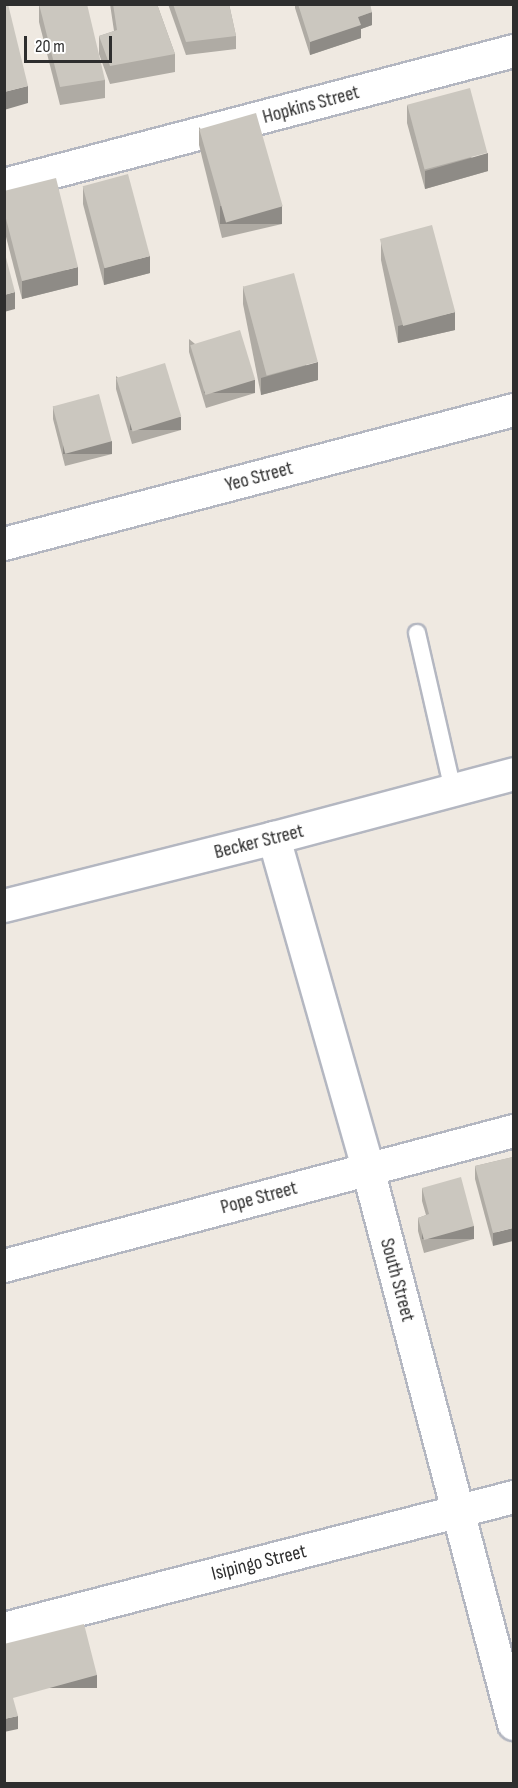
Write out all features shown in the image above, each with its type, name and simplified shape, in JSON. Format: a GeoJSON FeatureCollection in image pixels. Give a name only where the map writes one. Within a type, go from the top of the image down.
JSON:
{"type":"FeatureCollection","features":[{"type":"Feature","properties":{"kind":"street","name":"Hopkins Street"},"geometry":{"type":"LineString","coordinates":[[4,185],[513,51]]}},
{"type":"Feature","properties":{"kind":"street","name":"Yeo Street"},"geometry":{"type":"LineString","coordinates":[[4,544],[513,410]]}},
{"type":"Feature","properties":{"kind":"street","name":"Becker Street"},"geometry":{"type":"LineString","coordinates":[[4,906],[274,838],[513,774]]}},
{"type":"Feature","properties":{"kind":"street","name":"South Street"},"geometry":{"type":"LineString","coordinates":[[274,838],[368,1169],[513,1724]]}},
{"type":"Feature","properties":{"kind":"street","name":"Pope Street"},"geometry":{"type":"LineString","coordinates":[[4,1266],[513,1131]]}},
{"type":"Feature","properties":{"kind":"street","name":"Isipingo Street"},"geometry":{"type":"LineString","coordinates":[[4,1629],[513,1497]]}},
{"type":"Feature","properties":{"kind":"lane"},"geometry":{"type":"LineString","coordinates":[[417,633],[453,790]]}},
{"type":"Feature","properties":{"kind":"building"},"geometry":{"type":"Polygon","coordinates":[[[4,4],[8,4],[28,86],[4,92],[4,4]]]}},
{"type":"Feature","properties":{"kind":"building"},"geometry":{"type":"Polygon","coordinates":[[[39,4],[87,4],[105,80],[60,87],[39,4]]]}},
{"type":"Feature","properties":{"kind":"building"},"geometry":{"type":"Polygon","coordinates":[[[113,4],[157,4],[175,54],[110,66],[99,36],[117,30],[113,4]]]}},
{"type":"Feature","properties":{"kind":"building"},"geometry":{"type":"Polygon","coordinates":[[[173,4],[229,4],[236,36],[186,42],[173,4]]]}},
{"type":"Feature","properties":{"kind":"building"},"geometry":{"type":"Polygon","coordinates":[[[298,4],[370,4],[372,12],[358,17],[361,25],[310,42],[298,4]]]}},
{"type":"Feature","properties":{"kind":"building"},"geometry":{"type":"Polygon","coordinates":[[[470,88],[487,153],[425,170],[407,105],[470,88]]]}},
{"type":"Feature","properties":{"kind":"building"},"geometry":{"type":"Polygon","coordinates":[[[256,113],[283,206],[226,223],[199,129],[256,113]]]}},
{"type":"Feature","properties":{"kind":"building"},"geometry":{"type":"Polygon","coordinates":[[[128,174],[150,256],[105,268],[83,186],[128,174]]]}},
{"type":"Feature","properties":{"kind":"building"},"geometry":{"type":"Polygon","coordinates":[[[56,178],[78,267],[22,281],[4,211],[4,191],[56,178]]]}},
{"type":"Feature","properties":{"kind":"building"},"geometry":{"type":"Polygon","coordinates":[[[432,225],[455,312],[403,326],[380,239],[432,225]]]}},
{"type":"Feature","properties":{"kind":"building"},"geometry":{"type":"Polygon","coordinates":[[[4,250],[15,292],[4,295],[4,250]]]}},
{"type":"Feature","properties":{"kind":"building"},"geometry":{"type":"Polygon","coordinates":[[[294,273],[318,362],[267,376],[243,287],[294,273]]]}},
{"type":"Feature","properties":{"kind":"building"},"geometry":{"type":"Polygon","coordinates":[[[240,330],[255,380],[205,395],[190,345],[240,330]]]}},
{"type":"Feature","properties":{"kind":"building"},"geometry":{"type":"Polygon","coordinates":[[[165,363],[181,417],[133,431],[116,378],[165,363]]]}},
{"type":"Feature","properties":{"kind":"building"},"geometry":{"type":"Polygon","coordinates":[[[99,394],[112,441],[65,454],[53,406],[99,394]]]}},
{"type":"Feature","properties":{"kind":"building"},"geometry":{"type":"Polygon","coordinates":[[[513,1157],[513,1228],[493,1233],[475,1166],[513,1157]]]}},
{"type":"Feature","properties":{"kind":"building"},"geometry":{"type":"Polygon","coordinates":[[[461,1177],[474,1226],[424,1240],[418,1218],[429,1214],[422,1188],[461,1177]]]}},
{"type":"Feature","properties":{"kind":"building"},"geometry":{"type":"Polygon","coordinates":[[[84,1624],[97,1675],[13,1698],[18,1716],[4,1719],[4,1644],[84,1624]]]}}]}
